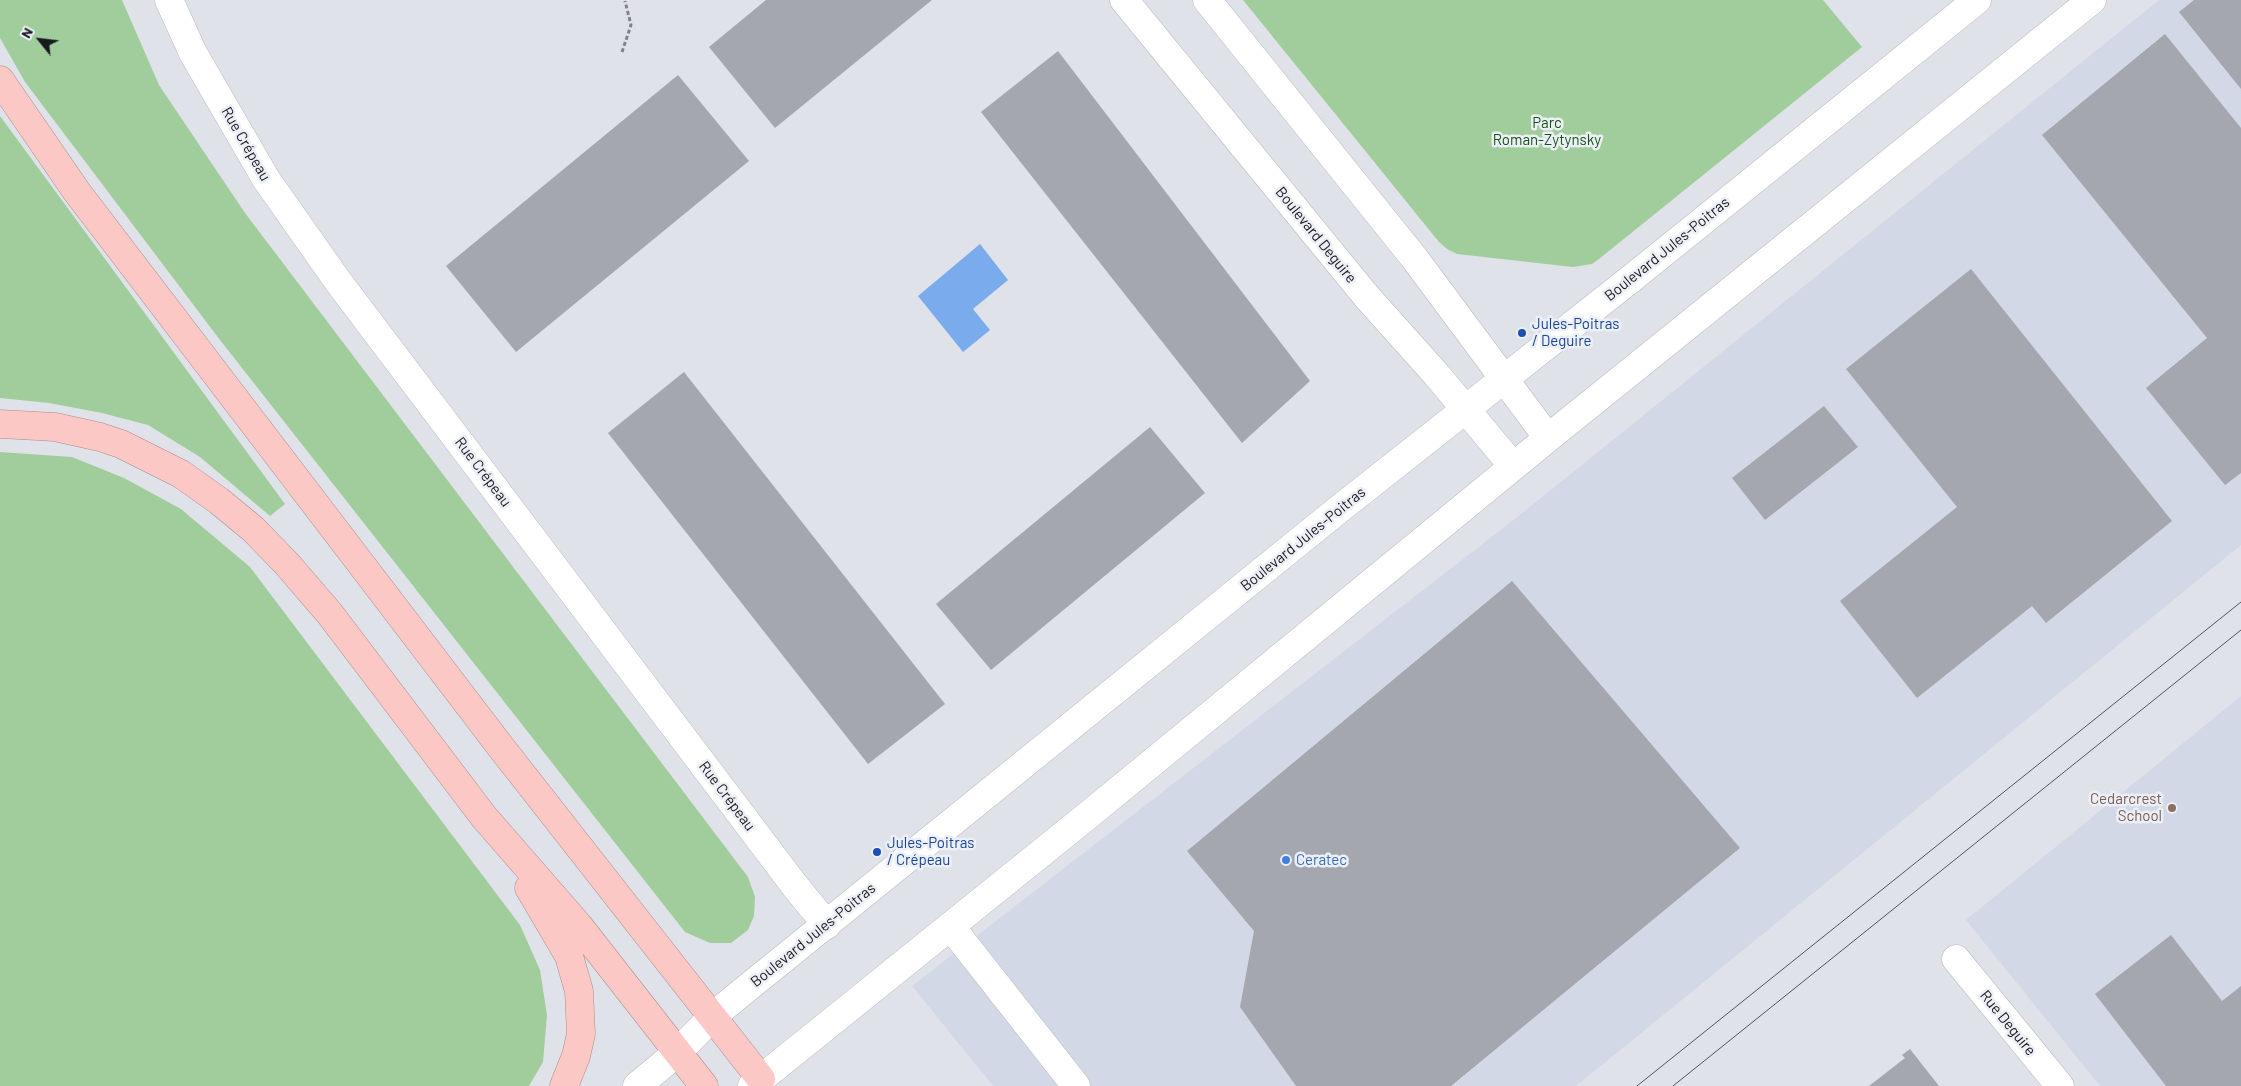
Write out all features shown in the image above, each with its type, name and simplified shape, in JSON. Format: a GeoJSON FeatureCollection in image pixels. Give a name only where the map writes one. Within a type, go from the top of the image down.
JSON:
{"type":"FeatureCollection","features":[{"type":"Feature","properties":{"kind":"highway"},"geometry":{"type":"LineString","coordinates":[[0,80],[77,192],[500,746],[713,1016],[758,1084]]}},
{"type":"Feature","properties":{"kind":"highway"},"geometry":{"type":"LineString","coordinates":[[0,424],[55,427],[100,437],[121,444],[180,474],[219,501],[270,547],[330,614],[484,817],[579,926],[704,1086]]}},
{"type":"Feature","properties":{"kind":"highway"},"geometry":{"type":"LineString","coordinates":[[484,817],[562,942],[575,974],[581,1010],[581,1034],[576,1056],[564,1086]]}},
{"type":"Feature","properties":{"kind":"street","name":"Rue Crépeau"},"geometry":{"type":"LineString","coordinates":[[169,0],[193,53],[266,179],[360,310],[795,886],[827,925]]}},
{"type":"Feature","properties":{"kind":"street","name":"Boulevard Deguire"},"geometry":{"type":"LineString","coordinates":[[1124,0],[1367,297],[1466,409],[1513,466]]}},
{"type":"Feature","properties":{"kind":"street"},"geometry":{"type":"LineString","coordinates":[[1207,0],[1415,259],[1548,438]]}},
{"type":"Feature","properties":{"kind":"street","name":"Boulevard Jules-Poitras"},"geometry":{"type":"LineString","coordinates":[[636,1086],[678,1052],[713,1016],[1503,378],[1632,278],[1977,0]]}},
{"type":"Feature","properties":{"kind":"street"},"geometry":{"type":"LineString","coordinates":[[758,1084],[1513,466],[2092,0]]}},
{"type":"Feature","properties":{"kind":"street"},"geometry":{"type":"LineString","coordinates":[[951,927],[1076,1086]]}},
{"type":"Feature","properties":{"kind":"street","name":"Rue Deguire"},"geometry":{"type":"LineString","coordinates":[[1956,959],[2060,1086]]}},
{"type":"Feature","properties":{"kind":"path"},"geometry":{"type":"LineString","coordinates":[[622,52],[631,25],[625,2]]}},
{"type":"Feature","properties":{"kind":"shaded area"},"geometry":{"type":"Polygon","coordinates":[[[2159,0],[2241,0],[2241,545],[1576,1086],[993,1086],[912,986],[1516,518],[2159,0]]]}},
{"type":"Feature","properties":{"kind":"shaded area","name":"Cedarcrest School"},"geometry":{"type":"Polygon","coordinates":[[[2241,696],[2241,1086],[2100,1086],[1966,920],[2241,696]]]}},
{"type":"Feature","properties":{"kind":"green space"},"geometry":{"type":"Polygon","coordinates":[[[0,0],[122,0],[159,85],[245,213],[748,877],[755,897],[754,916],[748,930],[731,943],[710,943],[685,932],[220,340],[25,82],[0,38],[0,0]]]}},
{"type":"Feature","properties":{"kind":"green space","name":"Parc Roman-Zytynsky"},"geometry":{"type":"Polygon","coordinates":[[[1243,0],[1823,0],[1862,47],[1599,259],[1592,264],[1573,267],[1457,254],[1447,249],[1439,242],[1243,0]]]}},
{"type":"Feature","properties":{"kind":"green space"},"geometry":{"type":"Polygon","coordinates":[[[0,116],[285,504],[270,516],[200,457],[148,425],[102,413],[49,403],[0,398],[0,116]]]}},
{"type":"Feature","properties":{"kind":"green space"},"geometry":{"type":"Polygon","coordinates":[[[0,452],[72,457],[124,478],[181,509],[250,567],[520,925],[540,970],[547,1015],[543,1062],[529,1086],[0,1086],[0,452]]]}},
{"type":"Feature","properties":{"kind":"water"},"geometry":{"type":"Polygon","coordinates":[[[980,244],[1008,280],[973,309],[990,330],[963,352],[918,296],[980,244]]]}},
{"type":"Feature","properties":{"kind":"building"},"geometry":{"type":"Polygon","coordinates":[[[766,0],[932,0],[775,128],[709,47],[766,0]]]}},
{"type":"Feature","properties":{"kind":"building"},"geometry":{"type":"Polygon","coordinates":[[[2194,0],[2241,0],[2241,89],[2179,12],[2194,0]]]}},
{"type":"Feature","properties":{"kind":"building"},"geometry":{"type":"Polygon","coordinates":[[[2165,34],[2241,128],[2241,473],[2225,485],[2146,388],[2207,338],[2042,135],[2165,34]]]}},
{"type":"Feature","properties":{"kind":"building"},"geometry":{"type":"Polygon","coordinates":[[[1058,51],[1310,381],[1242,443],[981,112],[1058,51]]]}},
{"type":"Feature","properties":{"kind":"building"},"geometry":{"type":"Polygon","coordinates":[[[678,75],[749,161],[516,352],[446,266],[678,75]]]}},
{"type":"Feature","properties":{"kind":"building"},"geometry":{"type":"Polygon","coordinates":[[[1971,269],[2172,521],[2046,623],[2032,606],[1917,698],[1840,601],[1957,507],[1846,369],[1971,269]]]}},
{"type":"Feature","properties":{"kind":"building"},"geometry":{"type":"Polygon","coordinates":[[[684,372],[945,704],[868,764],[608,433],[684,372]]]}},
{"type":"Feature","properties":{"kind":"building"},"geometry":{"type":"Polygon","coordinates":[[[1824,406],[1858,447],[1765,520],[1732,478],[1824,406]]]}},
{"type":"Feature","properties":{"kind":"building"},"geometry":{"type":"Polygon","coordinates":[[[1150,427],[1205,493],[991,670],[936,604],[1150,427]]]}},
{"type":"Feature","properties":{"kind":"building"},"geometry":{"type":"Polygon","coordinates":[[[1512,581],[1740,848],[1451,1086],[1296,1086],[1240,1007],[1254,931],[1187,851],[1512,581]]]}},
{"type":"Feature","properties":{"kind":"building"},"geometry":{"type":"Polygon","coordinates":[[[2171,935],[2222,1001],[2241,986],[2241,1086],[2166,1086],[2095,994],[2171,935]]]}},
{"type":"Feature","properties":{"kind":"building"},"geometry":{"type":"Polygon","coordinates":[[[1910,1049],[1939,1086],[1869,1086],[1905,1058],[1902,1055],[1910,1049]]]}},
{"type":"Feature","properties":{"kind":"tram line"},"geometry":{"type":"LineString","coordinates":[[1637,1086],[2241,602]]}},
{"type":"Feature","properties":{"kind":"tram line"},"geometry":{"type":"LineString","coordinates":[[1673,1086],[2241,630]]}},
{"type":"Feature","properties":{"kind":"place","name":"Jules-Poitras / Deguire"},"geometry":{"type":"Point","coordinates":[1522,333]}},
{"type":"Feature","properties":{"kind":"place","name":"Cedarcrest School"},"geometry":{"type":"Point","coordinates":[2172,808]}},
{"type":"Feature","properties":{"kind":"place","name":"Jules-Poitras / Crépeau"},"geometry":{"type":"Point","coordinates":[877,852]}},
{"type":"Feature","properties":{"kind":"place","name":"Ceratec"},"geometry":{"type":"Point","coordinates":[1286,860]}}]}
